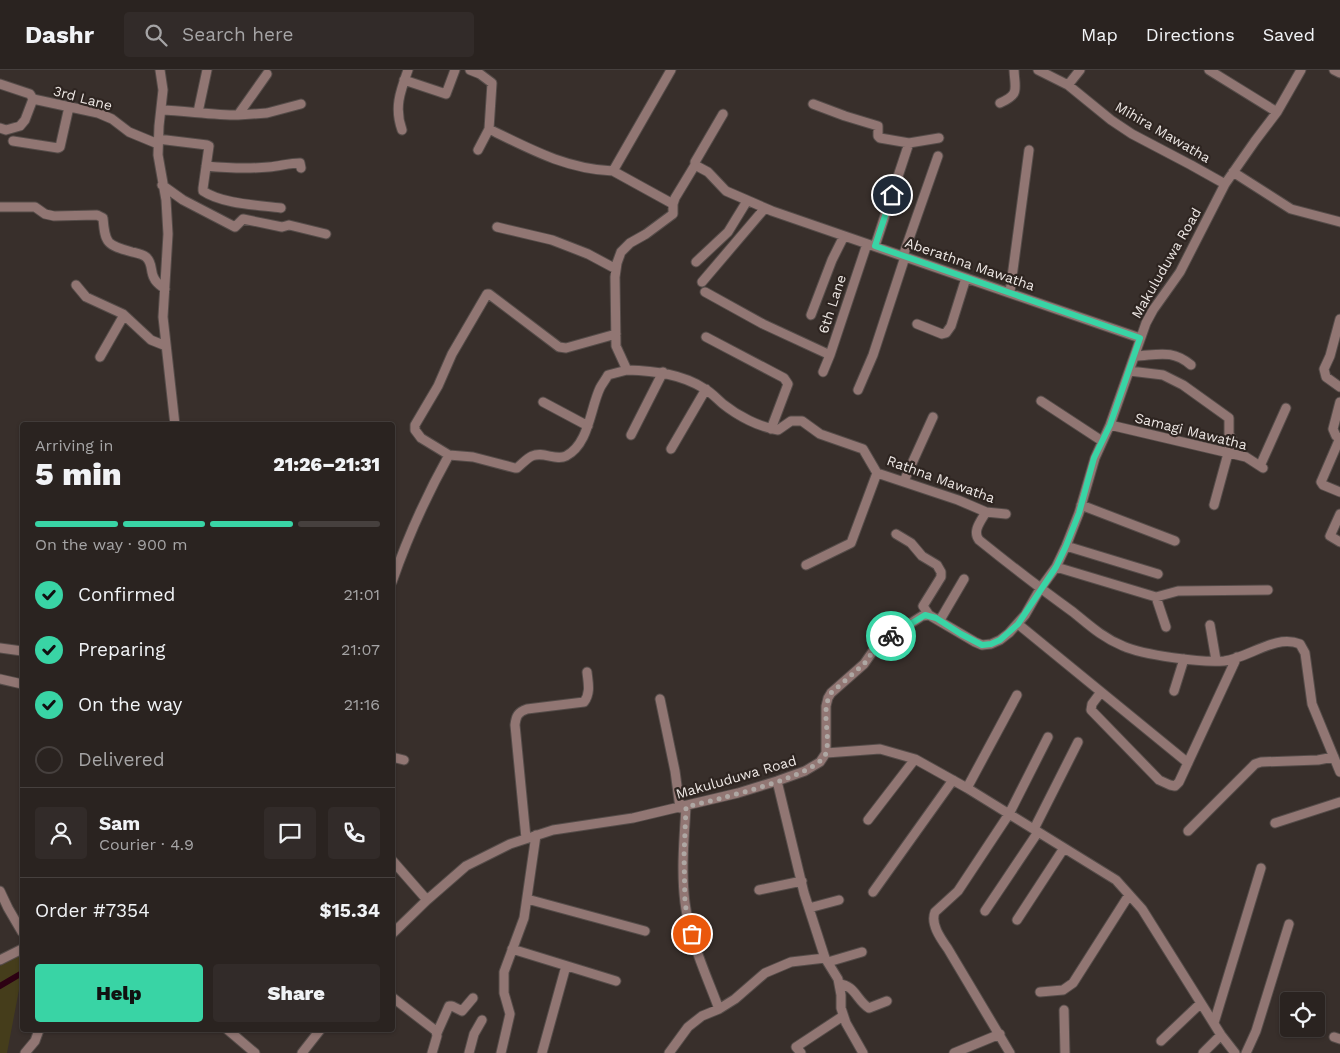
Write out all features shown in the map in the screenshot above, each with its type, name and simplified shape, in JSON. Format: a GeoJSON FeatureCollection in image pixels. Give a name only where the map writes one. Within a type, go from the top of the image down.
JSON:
{"type":"FeatureCollection","features":[{"type":"Feature","properties":{"kind":"street"},"geometry":{"type":"LineString","coordinates":[[160,70],[163,90],[158,141],[162,185],[168,220],[163,317],[175,422]]}},
{"type":"Feature","properties":{"kind":"street"},"geometry":{"type":"LineString","coordinates":[[198,112],[207,70]]}},
{"type":"Feature","properties":{"kind":"street"},"geometry":{"type":"LineString","coordinates":[[402,130],[399,122],[398,102],[408,70]]}},
{"type":"Feature","properties":{"kind":"street"},"geometry":{"type":"LineString","coordinates":[[404,80],[446,94],[455,70]]}},
{"type":"Feature","properties":{"kind":"street"},"geometry":{"type":"LineString","coordinates":[[470,70],[480,74],[492,83],[489,129],[478,150]]}},
{"type":"Feature","properties":{"kind":"street"},"geometry":{"type":"LineString","coordinates":[[613,171],[671,70]]}},
{"type":"Feature","properties":{"kind":"street"},"geometry":{"type":"LineString","coordinates":[[1000,103],[1012,98],[1015,92],[1014,70]]}},
{"type":"Feature","properties":{"kind":"street","name":"Mihira Mawatha"},"geometry":{"type":"LineString","coordinates":[[1038,70],[1068,85],[1111,120],[1224,184]]}},
{"type":"Feature","properties":{"kind":"street"},"geometry":{"type":"LineString","coordinates":[[1068,85],[1080,70]]}},
{"type":"Feature","properties":{"kind":"street"},"geometry":{"type":"LineString","coordinates":[[1209,70],[1277,112]]}},
{"type":"Feature","properties":{"kind":"street","name":"Makuluduwa Road"},"geometry":{"type":"LineString","coordinates":[[929,615],[982,645],[1000,640],[1018,624],[1056,567],[1066,546],[1081,505],[1094,458],[1110,425],[1140,338],[1153,310],[1180,272],[1224,184],[1277,112],[1301,70]]}},
{"type":"Feature","properties":{"kind":"street"},"geometry":{"type":"LineString","coordinates":[[1334,70],[1340,73]]}},
{"type":"Feature","properties":{"kind":"street"},"geometry":{"type":"LineString","coordinates":[[238,115],[267,74]]}},
{"type":"Feature","properties":{"kind":"street","name":"3rd Lane"},"geometry":{"type":"LineString","coordinates":[[0,84],[30,94],[33,99],[98,113],[112,119],[129,132],[158,141],[207,145],[209,149],[206,166]]}},
{"type":"Feature","properties":{"kind":"street"},"geometry":{"type":"LineString","coordinates":[[0,128],[6,130],[20,126],[25,120],[33,99]]}},
{"type":"Feature","properties":{"kind":"street"},"geometry":{"type":"LineString","coordinates":[[162,110],[238,115],[267,112],[302,104]]}},
{"type":"Feature","properties":{"kind":"street"},"geometry":{"type":"LineString","coordinates":[[813,104],[878,126],[878,136],[880,138],[909,143],[939,138]]}},
{"type":"Feature","properties":{"kind":"street"},"geometry":{"type":"LineString","coordinates":[[13,141],[60,147],[70,107]]}},
{"type":"Feature","properties":{"kind":"street"},"geometry":{"type":"LineString","coordinates":[[627,370],[616,346],[616,269],[621,252],[630,243],[673,214],[674,201],[723,114]]}},
{"type":"Feature","properties":{"kind":"street"},"geometry":{"type":"LineString","coordinates":[[489,129],[538,154],[591,170],[613,171],[674,201]]}},
{"type":"Feature","properties":{"kind":"street","name":"6th Lane"},"geometry":{"type":"LineString","coordinates":[[823,372],[909,143]]}},
{"type":"Feature","properties":{"kind":"street"},"geometry":{"type":"LineString","coordinates":[[1010,292],[1029,150]]}},
{"type":"Feature","properties":{"kind":"street"},"geometry":{"type":"LineString","coordinates":[[858,390],[873,355],[938,156]]}},
{"type":"Feature","properties":{"kind":"street"},"geometry":{"type":"LineString","coordinates":[[281,208],[233,201],[208,194],[203,188],[206,166],[228,168],[270,167],[287,163],[300,163],[300,168]]}},
{"type":"Feature","properties":{"kind":"street","name":"Aberathna Mawatha"},"geometry":{"type":"LineString","coordinates":[[695,165],[708,172],[726,191],[765,208],[1140,338]]}},
{"type":"Feature","properties":{"kind":"street"},"geometry":{"type":"LineString","coordinates":[[1233,172],[1291,209],[1340,222]]}},
{"type":"Feature","properties":{"kind":"street"},"geometry":{"type":"LineString","coordinates":[[162,185],[183,200],[234,227],[243,220],[282,227],[289,226],[326,234]]}},
{"type":"Feature","properties":{"kind":"street"},"geometry":{"type":"LineString","coordinates":[[696,262],[728,232],[747,201]]}},
{"type":"Feature","properties":{"kind":"street"},"geometry":{"type":"LineString","coordinates":[[0,207],[35,207],[45,214],[54,216],[97,215],[103,218],[104,233],[108,242],[113,246],[141,254],[148,258],[151,263],[154,280],[165,289]]}},
{"type":"Feature","properties":{"kind":"street"},"geometry":{"type":"LineString","coordinates":[[702,282],[765,208]]}},
{"type":"Feature","properties":{"kind":"street"},"geometry":{"type":"LineString","coordinates":[[497,227],[552,240],[588,254],[616,269]]}},
{"type":"Feature","properties":{"kind":"street"},"geometry":{"type":"LineString","coordinates":[[812,315],[832,260],[844,236]]}},
{"type":"Feature","properties":{"kind":"street"},"geometry":{"type":"LineString","coordinates":[[916,324],[942,334],[946,333],[966,278]]}},
{"type":"Feature","properties":{"kind":"street"},"geometry":{"type":"LineString","coordinates":[[76,285],[93,302],[124,315],[151,340],[166,346]]}},
{"type":"Feature","properties":{"kind":"street"},"geometry":{"type":"LineString","coordinates":[[705,292],[763,324],[830,355]]}},
{"type":"Feature","properties":{"kind":"street"},"geometry":{"type":"LineString","coordinates":[[616,334],[566,348],[559,347],[487,294],[452,354],[438,386],[415,425],[415,430],[421,438],[448,455],[473,457],[510,468],[517,468],[532,455],[540,454],[563,457],[572,452],[579,443],[588,426],[600,388],[608,375],[627,370],[663,372],[698,385],[706,389],[737,414],[771,429],[788,384],[784,378],[706,337]]}},
{"type":"Feature","properties":{"kind":"street"},"geometry":{"type":"LineString","coordinates":[[100,357],[124,315]]}},
{"type":"Feature","properties":{"kind":"street"},"geometry":{"type":"LineString","coordinates":[[1340,319],[1330,356],[1324,369],[1326,377],[1340,387]]}},
{"type":"Feature","properties":{"kind":"street"},"geometry":{"type":"LineString","coordinates":[[1135,356],[1174,354],[1191,365]]}},
{"type":"Feature","properties":{"kind":"street"},"geometry":{"type":"LineString","coordinates":[[1130,371],[1163,375],[1183,385],[1228,416],[1230,420],[1229,432],[1232,439],[1214,505]]}},
{"type":"Feature","properties":{"kind":"street"},"geometry":{"type":"LineString","coordinates":[[631,435],[663,372]]}},
{"type":"Feature","properties":{"kind":"street"},"geometry":{"type":"LineString","coordinates":[[671,449],[706,389]]}},
{"type":"Feature","properties":{"kind":"street"},"geometry":{"type":"LineString","coordinates":[[1041,401],[1102,442]]}},
{"type":"Feature","properties":{"kind":"street"},"geometry":{"type":"LineString","coordinates":[[543,402],[588,426]]}},
{"type":"Feature","properties":{"kind":"street"},"geometry":{"type":"LineString","coordinates":[[1340,402],[1333,428],[1336,436],[1340,438],[1321,482],[1323,485],[1340,492]]}},
{"type":"Feature","properties":{"kind":"street","name":"Samagi Mawatha"},"geometry":{"type":"LineString","coordinates":[[1110,425],[1246,457],[1262,467],[1286,408]]}},
{"type":"Feature","properties":{"kind":"street"},"geometry":{"type":"LineString","coordinates":[[904,481],[933,417]]}},
{"type":"Feature","properties":{"kind":"street","name":"Rathna Mawatha"},"geometry":{"type":"LineString","coordinates":[[771,429],[778,430],[791,421],[802,421],[820,434],[863,449],[878,473],[958,500],[986,512],[1006,514]]}},
{"type":"Feature","properties":{"kind":"street"},"geometry":{"type":"LineString","coordinates":[[395,574],[421,506],[448,455]]}},
{"type":"Feature","properties":{"kind":"street"},"geometry":{"type":"LineString","coordinates":[[806,565],[851,543],[878,473]]}},
{"type":"Feature","properties":{"kind":"street"},"geometry":{"type":"LineString","coordinates":[[1081,505],[1174,541]]}},
{"type":"Feature","properties":{"kind":"street"},"geometry":{"type":"LineString","coordinates":[[986,512],[978,526],[976,537],[1096,632],[1121,646],[1131,650],[1184,658],[1224,661],[1283,643],[1292,641],[1300,644],[1305,653],[1312,704],[1340,772]]}},
{"type":"Feature","properties":{"kind":"street"},"geometry":{"type":"LineString","coordinates":[[1340,514],[1330,536],[1340,542]]}},
{"type":"Feature","properties":{"kind":"street"},"geometry":{"type":"LineString","coordinates":[[896,534],[911,543],[922,556],[937,565],[942,572],[923,606],[929,615],[922,616],[877,646],[864,664],[831,693],[826,706],[826,753],[880,749],[915,759],[967,788],[1116,880],[1142,909],[1221,1035],[1236,1053]]}},
{"type":"Feature","properties":{"kind":"street"},"geometry":{"type":"LineString","coordinates":[[1066,546],[1158,574]]}},
{"type":"Feature","properties":{"kind":"street"},"geometry":{"type":"LineString","coordinates":[[1056,567],[1156,597],[1178,591],[1268,590]]}},
{"type":"Feature","properties":{"kind":"street"},"geometry":{"type":"LineString","coordinates":[[940,620],[964,578]]}},
{"type":"Feature","properties":{"kind":"street"},"geometry":{"type":"LineString","coordinates":[[1156,597],[1166,628]]}},
{"type":"Feature","properties":{"kind":"street"},"geometry":{"type":"LineString","coordinates":[[1018,624],[1188,763]]}},
{"type":"Feature","properties":{"kind":"street"},"geometry":{"type":"LineString","coordinates":[[1210,625],[1216,660]]}},
{"type":"Feature","properties":{"kind":"street"},"geometry":{"type":"LineString","coordinates":[[0,648],[20,651]]}},
{"type":"Feature","properties":{"kind":"street"},"geometry":{"type":"LineString","coordinates":[[1101,692],[1092,704],[1091,710],[1159,780],[1175,786],[1179,782],[1188,763],[1236,657]]}},
{"type":"Feature","properties":{"kind":"street"},"geometry":{"type":"LineString","coordinates":[[1174,691],[1184,658]]}},
{"type":"Feature","properties":{"kind":"street"},"geometry":{"type":"LineString","coordinates":[[526,838],[515,725],[516,716],[526,709],[584,702],[589,690],[586,672]]}},
{"type":"Feature","properties":{"kind":"street"},"geometry":{"type":"LineString","coordinates":[[0,679],[20,684]]}},
{"type":"Feature","properties":{"kind":"street"},"geometry":{"type":"LineString","coordinates":[[967,788],[1017,695]]}},
{"type":"Feature","properties":{"kind":"street"},"geometry":{"type":"LineString","coordinates":[[660,699],[683,807],[685,904],[700,964],[718,1009]]}},
{"type":"Feature","properties":{"kind":"street"},"geometry":{"type":"LineString","coordinates":[[1010,1053],[938,935],[933,916],[934,912],[958,891],[1009,814],[1048,737]]}},
{"type":"Feature","properties":{"kind":"street"},"geometry":{"type":"LineString","coordinates":[[986,911],[1036,830],[1078,742]]}},
{"type":"Feature","properties":{"kind":"street","name":"Makuluduwa Road"},"geometry":{"type":"LineString","coordinates":[[395,931],[426,900],[466,866],[502,847],[536,834],[585,824],[633,818],[683,807],[777,781],[813,767],[820,762],[826,753]]}},
{"type":"Feature","properties":{"kind":"street"},"geometry":{"type":"LineString","coordinates":[[395,758],[404,760]]}},
{"type":"Feature","properties":{"kind":"street"},"geometry":{"type":"LineString","coordinates":[[1188,831],[1255,764],[1261,762],[1334,758]]}},
{"type":"Feature","properties":{"kind":"street"},"geometry":{"type":"LineString","coordinates":[[868,820],[915,759]]}},
{"type":"Feature","properties":{"kind":"street"},"geometry":{"type":"LineString","coordinates":[[873,892],[953,780]]}},
{"type":"Feature","properties":{"kind":"street"},"geometry":{"type":"LineString","coordinates":[[777,781],[809,908],[827,960],[838,979],[843,1016],[863,1053]]}},
{"type":"Feature","properties":{"kind":"street"},"geometry":{"type":"LineString","coordinates":[[1275,823],[1340,802]]}},
{"type":"Feature","properties":{"kind":"street"},"geometry":{"type":"LineString","coordinates":[[501,1053],[510,1014],[504,993],[504,972],[524,918],[536,834]]}},
{"type":"Feature","properties":{"kind":"street"},"geometry":{"type":"LineString","coordinates":[[1017,920],[1064,848]]}},
{"type":"Feature","properties":{"kind":"street"},"geometry":{"type":"LineString","coordinates":[[395,864],[426,900]]}},
{"type":"Feature","properties":{"kind":"street"},"geometry":{"type":"LineString","coordinates":[[1214,1023],[1261,868]]}},
{"type":"Feature","properties":{"kind":"street"},"geometry":{"type":"LineString","coordinates":[[759,890],[802,881]]}},
{"type":"Feature","properties":{"kind":"street"},"geometry":{"type":"LineString","coordinates":[[0,891],[20,929]]}},
{"type":"Feature","properties":{"kind":"street"},"geometry":{"type":"LineString","coordinates":[[1040,992],[1063,990],[1073,983],[1129,895]]}},
{"type":"Feature","properties":{"kind":"street"},"geometry":{"type":"LineString","coordinates":[[527,899],[646,931]]}},
{"type":"Feature","properties":{"kind":"street"},"geometry":{"type":"LineString","coordinates":[[809,908],[839,900]]}},
{"type":"Feature","properties":{"kind":"street"},"geometry":{"type":"LineString","coordinates":[[1246,1053],[1256,1031],[1289,924]]}},
{"type":"Feature","properties":{"kind":"street"},"geometry":{"type":"LineString","coordinates":[[0,960],[20,949]]}},
{"type":"Feature","properties":{"kind":"street"},"geometry":{"type":"LineString","coordinates":[[512,949],[616,980]]}},
{"type":"Feature","properties":{"kind":"street"},"geometry":{"type":"LineString","coordinates":[[669,1053],[688,1027],[702,1016],[735,999],[765,973],[791,962],[827,960],[862,952]]}},
{"type":"Feature","properties":{"kind":"street"},"geometry":{"type":"LineString","coordinates":[[542,1053],[566,966]]}},
{"type":"Feature","properties":{"kind":"street"},"geometry":{"type":"LineString","coordinates":[[839,984],[851,988],[866,1007],[869,1008],[887,1001]]}},
{"type":"Feature","properties":{"kind":"street"},"geometry":{"type":"LineString","coordinates":[[432,1053],[437,1034],[449,1006],[462,1011],[465,1010],[473,998]]}},
{"type":"Feature","properties":{"kind":"street"},"geometry":{"type":"LineString","coordinates":[[395,999],[434,1028],[437,1034]]}},
{"type":"Feature","properties":{"kind":"street"},"geometry":{"type":"LineString","coordinates":[[1162,1041],[1201,1003]]}},
{"type":"Feature","properties":{"kind":"street"},"geometry":{"type":"LineString","coordinates":[[1064,1010],[1066,1053]]}},
{"type":"Feature","properties":{"kind":"street"},"geometry":{"type":"LineString","coordinates":[[801,1053],[796,1046],[843,1016]]}},
{"type":"Feature","properties":{"kind":"street"},"geometry":{"type":"LineString","coordinates":[[469,1053],[474,1034],[482,1020]]}},
{"type":"Feature","properties":{"kind":"street"},"geometry":{"type":"LineString","coordinates":[[26,1053],[35,1041],[38,1032]]}},
{"type":"Feature","properties":{"kind":"street"},"geometry":{"type":"LineString","coordinates":[[230,1032],[255,1053]]}},
{"type":"Feature","properties":{"kind":"street"},"geometry":{"type":"LineString","coordinates":[[302,1053],[317,1032]]}},
{"type":"Feature","properties":{"kind":"street"},"geometry":{"type":"LineString","coordinates":[[954,1053],[969,1050],[1000,1034]]}},
{"type":"Feature","properties":{"kind":"street"},"geometry":{"type":"LineString","coordinates":[[1204,1053],[1221,1035]]}},
{"type":"Feature","properties":{"kind":"shaded area"},"geometry":{"type":"Polygon","coordinates":[[[20,955],[20,985],[7,1053],[0,1053],[0,966],[20,955]]]}},
{"type":"Feature","properties":{"kind":"waterway"},"geometry":{"type":"LineString","coordinates":[[0,986],[20,974]]}},
{"type":"Feature","properties":{"kind":"way so far"},"geometry":{"type":"LineString","coordinates":[[692,934],[685,904],[686,807],[777,781],[805,771],[820,762],[826,753],[826,702],[828,698],[831,693],[864,664],[877,646],[891,636]]}},
{"type":"Feature","properties":{"kind":"route"},"geometry":{"type":"LineString","coordinates":[[891,636],[925,615],[936,618],[982,645],[995,643],[1018,624],[1056,567],[1066,546],[1079,513],[1094,458],[1110,425],[1140,338],[875,246],[892,195]]}}]}
